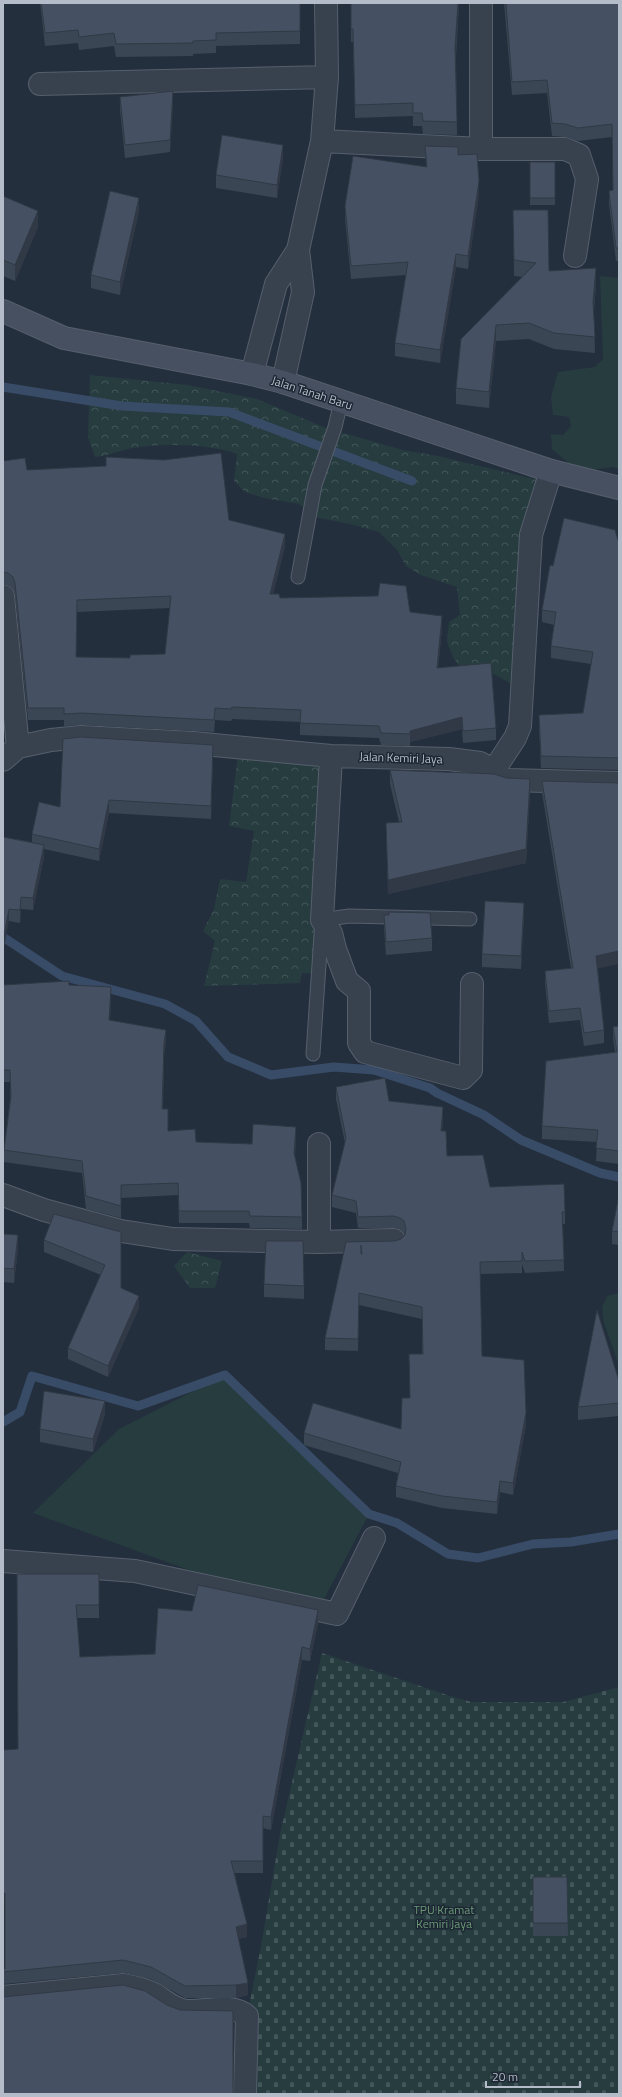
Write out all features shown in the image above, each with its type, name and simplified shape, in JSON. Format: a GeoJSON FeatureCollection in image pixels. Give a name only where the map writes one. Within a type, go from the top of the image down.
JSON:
{"type":"FeatureCollection","features":[{"type":"Feature","properties":{"kind":"main road","name":"Jalan Tanah Baru"},"geometry":{"type":"LineString","coordinates":[[3,311],[64,338],[252,374],[283,382],[549,476],[619,488]]}},
{"type":"Feature","properties":{"kind":"street"},"geometry":{"type":"LineString","coordinates":[[283,382],[303,292],[298,250],[322,141],[327,77],[326,3]]}},
{"type":"Feature","properties":{"kind":"street"},"geometry":{"type":"LineString","coordinates":[[480,149],[481,3]]}},
{"type":"Feature","properties":{"kind":"street"},"geometry":{"type":"LineString","coordinates":[[40,84],[327,77]]}},
{"type":"Feature","properties":{"kind":"street"},"geometry":{"type":"LineString","coordinates":[[322,141],[480,149],[565,148],[579,155],[587,179],[575,256]]}},
{"type":"Feature","properties":{"kind":"street"},"geometry":{"type":"LineString","coordinates":[[252,374],[276,284],[298,250]]}},
{"type":"Feature","properties":{"kind":"street"},"geometry":{"type":"LineString","coordinates":[[494,770],[515,738],[520,726],[531,535],[549,476]]}},
{"type":"Feature","properties":{"kind":"street"},"geometry":{"type":"LineString","coordinates":[[3,596],[10,754]]}},
{"type":"Feature","properties":{"kind":"street","name":"Jalan Kemiri Jaya"},"geometry":{"type":"LineString","coordinates":[[10,754],[51,740],[81,737],[193,743],[331,756],[449,759],[480,764],[494,770],[500,778],[506,780],[619,784]]}},
{"type":"Feature","properties":{"kind":"street"},"geometry":{"type":"LineString","coordinates":[[331,756],[322,920],[331,933],[335,949],[347,981],[359,991],[359,1043],[365,1052],[463,1078],[471,1070],[472,984]]}},
{"type":"Feature","properties":{"kind":"street"},"geometry":{"type":"LineString","coordinates":[[319,1144],[319,1242]]}},
{"type":"Feature","properties":{"kind":"street"},"geometry":{"type":"LineString","coordinates":[[3,1196],[44,1210],[121,1231],[173,1239],[319,1242],[394,1240]]}},
{"type":"Feature","properties":{"kind":"street"},"geometry":{"type":"LineString","coordinates":[[3,1561],[135,1571],[337,1614],[374,1538]]}},
{"type":"Feature","properties":{"kind":"street"},"geometry":{"type":"LineString","coordinates":[[3,1997],[124,1985],[142,1988],[174,2007],[186,2011],[234,2010],[242,2012],[247,2016],[245,2094]]}},
{"type":"Feature","properties":{"kind":"lane"},"geometry":{"type":"LineString","coordinates":[[298,577],[314,485],[335,426],[341,402]]}},
{"type":"Feature","properties":{"kind":"lane"},"geometry":{"type":"LineString","coordinates":[[313,1054],[322,920],[349,916],[470,919]]}},
{"type":"Feature","properties":{"kind":"green space"},"geometry":{"type":"Polygon","coordinates":[[[600,276],[619,278],[619,469],[612,467],[579,472],[552,449],[551,434],[563,435],[571,426],[569,417],[553,415],[551,397],[558,372],[595,367],[603,359],[600,276]]]}},
{"type":"Feature","properties":{"kind":"green space"},"geometry":{"type":"Polygon","coordinates":[[[90,375],[188,385],[257,399],[326,428],[403,450],[438,456],[547,482],[522,690],[492,673],[459,665],[453,657],[447,642],[449,622],[460,615],[457,587],[421,575],[406,566],[397,550],[379,532],[350,524],[319,518],[299,504],[264,498],[245,492],[234,481],[237,454],[225,450],[198,446],[168,445],[140,447],[95,457],[88,437],[90,375]]]}},
{"type":"Feature","properties":{"kind":"green space"},"geometry":{"type":"Polygon","coordinates":[[[239,747],[331,756],[318,974],[302,973],[300,983],[204,986],[215,941],[203,931],[214,909],[220,879],[246,882],[254,831],[229,826],[239,747]]]}},
{"type":"Feature","properties":{"kind":"green space"},"geometry":{"type":"Polygon","coordinates":[[[187,1252],[222,1261],[215,1288],[190,1288],[174,1266],[187,1252]]]}},
{"type":"Feature","properties":{"kind":"green space"},"geometry":{"type":"Polygon","coordinates":[[[619,1293],[619,1366],[604,1323],[602,1307],[607,1296],[619,1293]]]}},
{"type":"Feature","properties":{"kind":"green space"},"geometry":{"type":"Polygon","coordinates":[[[225,1375],[369,1514],[315,1616],[33,1513],[119,1429],[225,1375]]]}},
{"type":"Feature","properties":{"kind":"green space","name":"TPU Kramat Kemiri Jaya"},"geometry":{"type":"Polygon","coordinates":[[[322,1653],[472,1702],[563,1702],[619,1687],[619,2094],[245,2094],[247,2016],[261,1946],[280,1834],[322,1653]]]}},
{"type":"Feature","properties":{"kind":"building"},"geometry":{"type":"Polygon","coordinates":[[[41,3],[300,3],[300,31],[216,33],[216,40],[193,41],[193,43],[116,44],[114,33],[79,37],[78,30],[45,33],[41,3]]]}},
{"type":"Feature","properties":{"kind":"building"},"geometry":{"type":"Polygon","coordinates":[[[351,3],[458,3],[455,47],[457,122],[423,121],[422,113],[413,113],[413,103],[355,105],[351,3]]]}},
{"type":"Feature","properties":{"kind":"building"},"geometry":{"type":"Polygon","coordinates":[[[506,3],[619,3],[619,248],[616,248],[609,191],[613,190],[612,124],[578,128],[565,124],[552,123],[547,80],[512,82],[506,3]]]}},
{"type":"Feature","properties":{"kind":"building"},"geometry":{"type":"Polygon","coordinates":[[[173,91],[170,140],[125,145],[120,97],[173,91]]]}},
{"type":"Feature","properties":{"kind":"building"},"geometry":{"type":"Polygon","coordinates":[[[222,135],[283,145],[277,185],[216,175],[222,135]]]}},
{"type":"Feature","properties":{"kind":"building"},"geometry":{"type":"Polygon","coordinates":[[[425,146],[458,147],[458,155],[477,154],[479,181],[468,256],[456,254],[440,350],[395,343],[408,262],[351,266],[345,206],[353,156],[427,167],[425,146]]]}},
{"type":"Feature","properties":{"kind":"building"},"geometry":{"type":"Polygon","coordinates":[[[530,162],[555,162],[555,198],[530,198],[530,162]]]}},
{"type":"Feature","properties":{"kind":"building"},"geometry":{"type":"Polygon","coordinates":[[[110,191],[139,198],[120,282],[91,275],[110,191]]]}},
{"type":"Feature","properties":{"kind":"building"},"geometry":{"type":"Polygon","coordinates":[[[3,196],[38,211],[15,265],[3,260],[3,196]]]}},
{"type":"Feature","properties":{"kind":"building"},"geometry":{"type":"Polygon","coordinates":[[[513,210],[548,210],[549,271],[596,268],[593,302],[595,337],[554,333],[529,323],[496,325],[489,392],[456,388],[461,339],[536,263],[514,260],[513,210]]]}},
{"type":"Feature","properties":{"kind":"building"},"geometry":{"type":"Polygon","coordinates":[[[221,453],[229,520],[285,534],[270,594],[279,594],[280,598],[378,596],[380,583],[406,586],[410,612],[442,616],[437,668],[491,663],[496,728],[463,731],[462,717],[410,731],[410,734],[381,733],[379,726],[300,723],[301,710],[232,707],[231,709],[215,708],[214,720],[82,713],[64,714],[64,708],[28,708],[15,583],[13,577],[8,573],[3,572],[3,461],[25,458],[27,470],[106,466],[106,457],[164,460],[221,453]],[[171,596],[77,600],[76,657],[130,658],[130,655],[165,654],[171,596]]]}},
{"type":"Feature","properties":{"kind":"building"},"geometry":{"type":"Polygon","coordinates":[[[564,518],[615,530],[619,544],[619,758],[541,756],[539,715],[583,713],[593,652],[551,646],[556,612],[542,610],[550,565],[553,566],[564,518]]]}},
{"type":"Feature","properties":{"kind":"building"},"geometry":{"type":"Polygon","coordinates":[[[81,737],[213,745],[211,806],[109,800],[99,849],[32,834],[39,802],[60,807],[63,739],[81,737]]]}},
{"type":"Feature","properties":{"kind":"building"},"geometry":{"type":"Polygon","coordinates":[[[390,770],[494,774],[506,778],[530,779],[526,849],[388,880],[386,823],[402,822],[390,770]]]}},
{"type":"Feature","properties":{"kind":"building"},"geometry":{"type":"Polygon","coordinates":[[[542,781],[619,783],[619,951],[596,956],[604,1030],[584,1033],[580,1008],[549,1011],[545,971],[573,968],[542,781]]]}},
{"type":"Feature","properties":{"kind":"building"},"geometry":{"type":"Polygon","coordinates":[[[3,837],[44,845],[33,898],[21,897],[20,910],[9,909],[3,941],[3,837]]]}},
{"type":"Feature","properties":{"kind":"building"},"geometry":{"type":"Polygon","coordinates":[[[485,901],[524,903],[521,956],[482,954],[485,901]]]}},
{"type":"Feature","properties":{"kind":"building"},"geometry":{"type":"Polygon","coordinates":[[[389,912],[430,913],[432,938],[386,942],[384,915],[389,915],[389,912]]]}},
{"type":"Feature","properties":{"kind":"building"},"geometry":{"type":"Polygon","coordinates":[[[69,981],[69,985],[111,987],[109,1020],[166,1030],[164,1043],[162,1109],[168,1109],[168,1131],[195,1129],[196,1142],[252,1144],[253,1124],[296,1127],[294,1153],[301,1183],[302,1217],[250,1216],[249,1211],[179,1211],[178,1183],[121,1185],[121,1206],[86,1196],[82,1161],[4,1150],[11,1096],[10,1070],[3,1070],[3,985],[69,981]]]}},
{"type":"Feature","properties":{"kind":"building"},"geometry":{"type":"Polygon","coordinates":[[[619,1026],[619,1151],[596,1148],[598,1130],[542,1126],[546,1061],[617,1052],[613,1027],[619,1026]]]}},
{"type":"Feature","properties":{"kind":"building"},"geometry":{"type":"Polygon","coordinates":[[[385,1078],[389,1101],[443,1107],[441,1131],[446,1131],[447,1156],[483,1155],[490,1187],[564,1184],[565,1212],[562,1212],[564,1260],[525,1261],[522,1252],[522,1261],[480,1262],[482,1356],[524,1360],[526,1413],[513,1483],[500,1481],[497,1502],[442,1496],[396,1486],[401,1462],[304,1433],[313,1403],[401,1429],[402,1398],[410,1398],[409,1354],[423,1354],[422,1307],[359,1293],[358,1339],[325,1338],[346,1242],[395,1241],[401,1239],[405,1235],[406,1228],[404,1221],[394,1216],[358,1217],[356,1201],[332,1195],[346,1138],[336,1087],[385,1078]]]}},
{"type":"Feature","properties":{"kind":"building"},"geometry":{"type":"Polygon","coordinates":[[[619,1195],[619,1232],[612,1231],[619,1195]]]}},
{"type":"Feature","properties":{"kind":"building"},"geometry":{"type":"Polygon","coordinates":[[[54,1214],[121,1232],[121,1288],[139,1296],[108,1366],[68,1348],[105,1265],[44,1240],[54,1214]]]}},
{"type":"Feature","properties":{"kind":"building"},"geometry":{"type":"Polygon","coordinates":[[[3,1234],[18,1235],[14,1269],[3,1268],[3,1234]]]}},
{"type":"Feature","properties":{"kind":"building"},"geometry":{"type":"Polygon","coordinates":[[[266,1241],[303,1241],[304,1286],[264,1284],[266,1241]]]}},
{"type":"Feature","properties":{"kind":"building"},"geometry":{"type":"Polygon","coordinates":[[[597,1310],[619,1381],[619,1403],[578,1407],[597,1310]]]}},
{"type":"Feature","properties":{"kind":"building"},"geometry":{"type":"Polygon","coordinates":[[[44,1391],[105,1401],[93,1439],[40,1429],[44,1391]]]}},
{"type":"Feature","properties":{"kind":"building"},"geometry":{"type":"Polygon","coordinates":[[[17,1574],[99,1574],[99,1605],[76,1605],[80,1657],[155,1654],[158,1608],[192,1611],[198,1585],[318,1610],[310,1649],[302,1647],[271,1817],[263,1816],[263,1861],[231,1861],[247,1924],[236,1927],[248,1983],[236,1985],[185,1986],[151,1967],[123,1960],[3,1972],[3,1969],[5,1969],[5,1893],[3,1893],[3,1744],[4,1750],[18,1749],[17,1574]]]}},
{"type":"Feature","properties":{"kind":"building"},"geometry":{"type":"Polygon","coordinates":[[[533,1877],[567,1877],[568,1923],[533,1923],[533,1877]]]}},
{"type":"Feature","properties":{"kind":"building"},"geometry":{"type":"Polygon","coordinates":[[[123,1985],[145,1991],[167,2005],[180,2010],[233,2011],[233,2094],[3,2094],[3,1997],[123,1985]]]}},
{"type":"Feature","properties":{"kind":"waterway"},"geometry":{"type":"LineString","coordinates":[[3,387],[122,406],[229,412],[412,481]]}},
{"type":"Feature","properties":{"kind":"waterway"},"geometry":{"type":"LineString","coordinates":[[3,937],[62,976],[165,1004],[196,1021],[228,1057],[271,1075],[334,1067],[374,1070],[430,1088],[437,1093],[484,1115],[521,1140],[600,1173],[619,1177]]}},
{"type":"Feature","properties":{"kind":"waterway"},"geometry":{"type":"LineString","coordinates":[[3,1422],[20,1412],[32,1376],[138,1406],[225,1375],[369,1514],[397,1523],[448,1554],[478,1558],[533,1544],[571,1542],[619,1534]]}}]}
